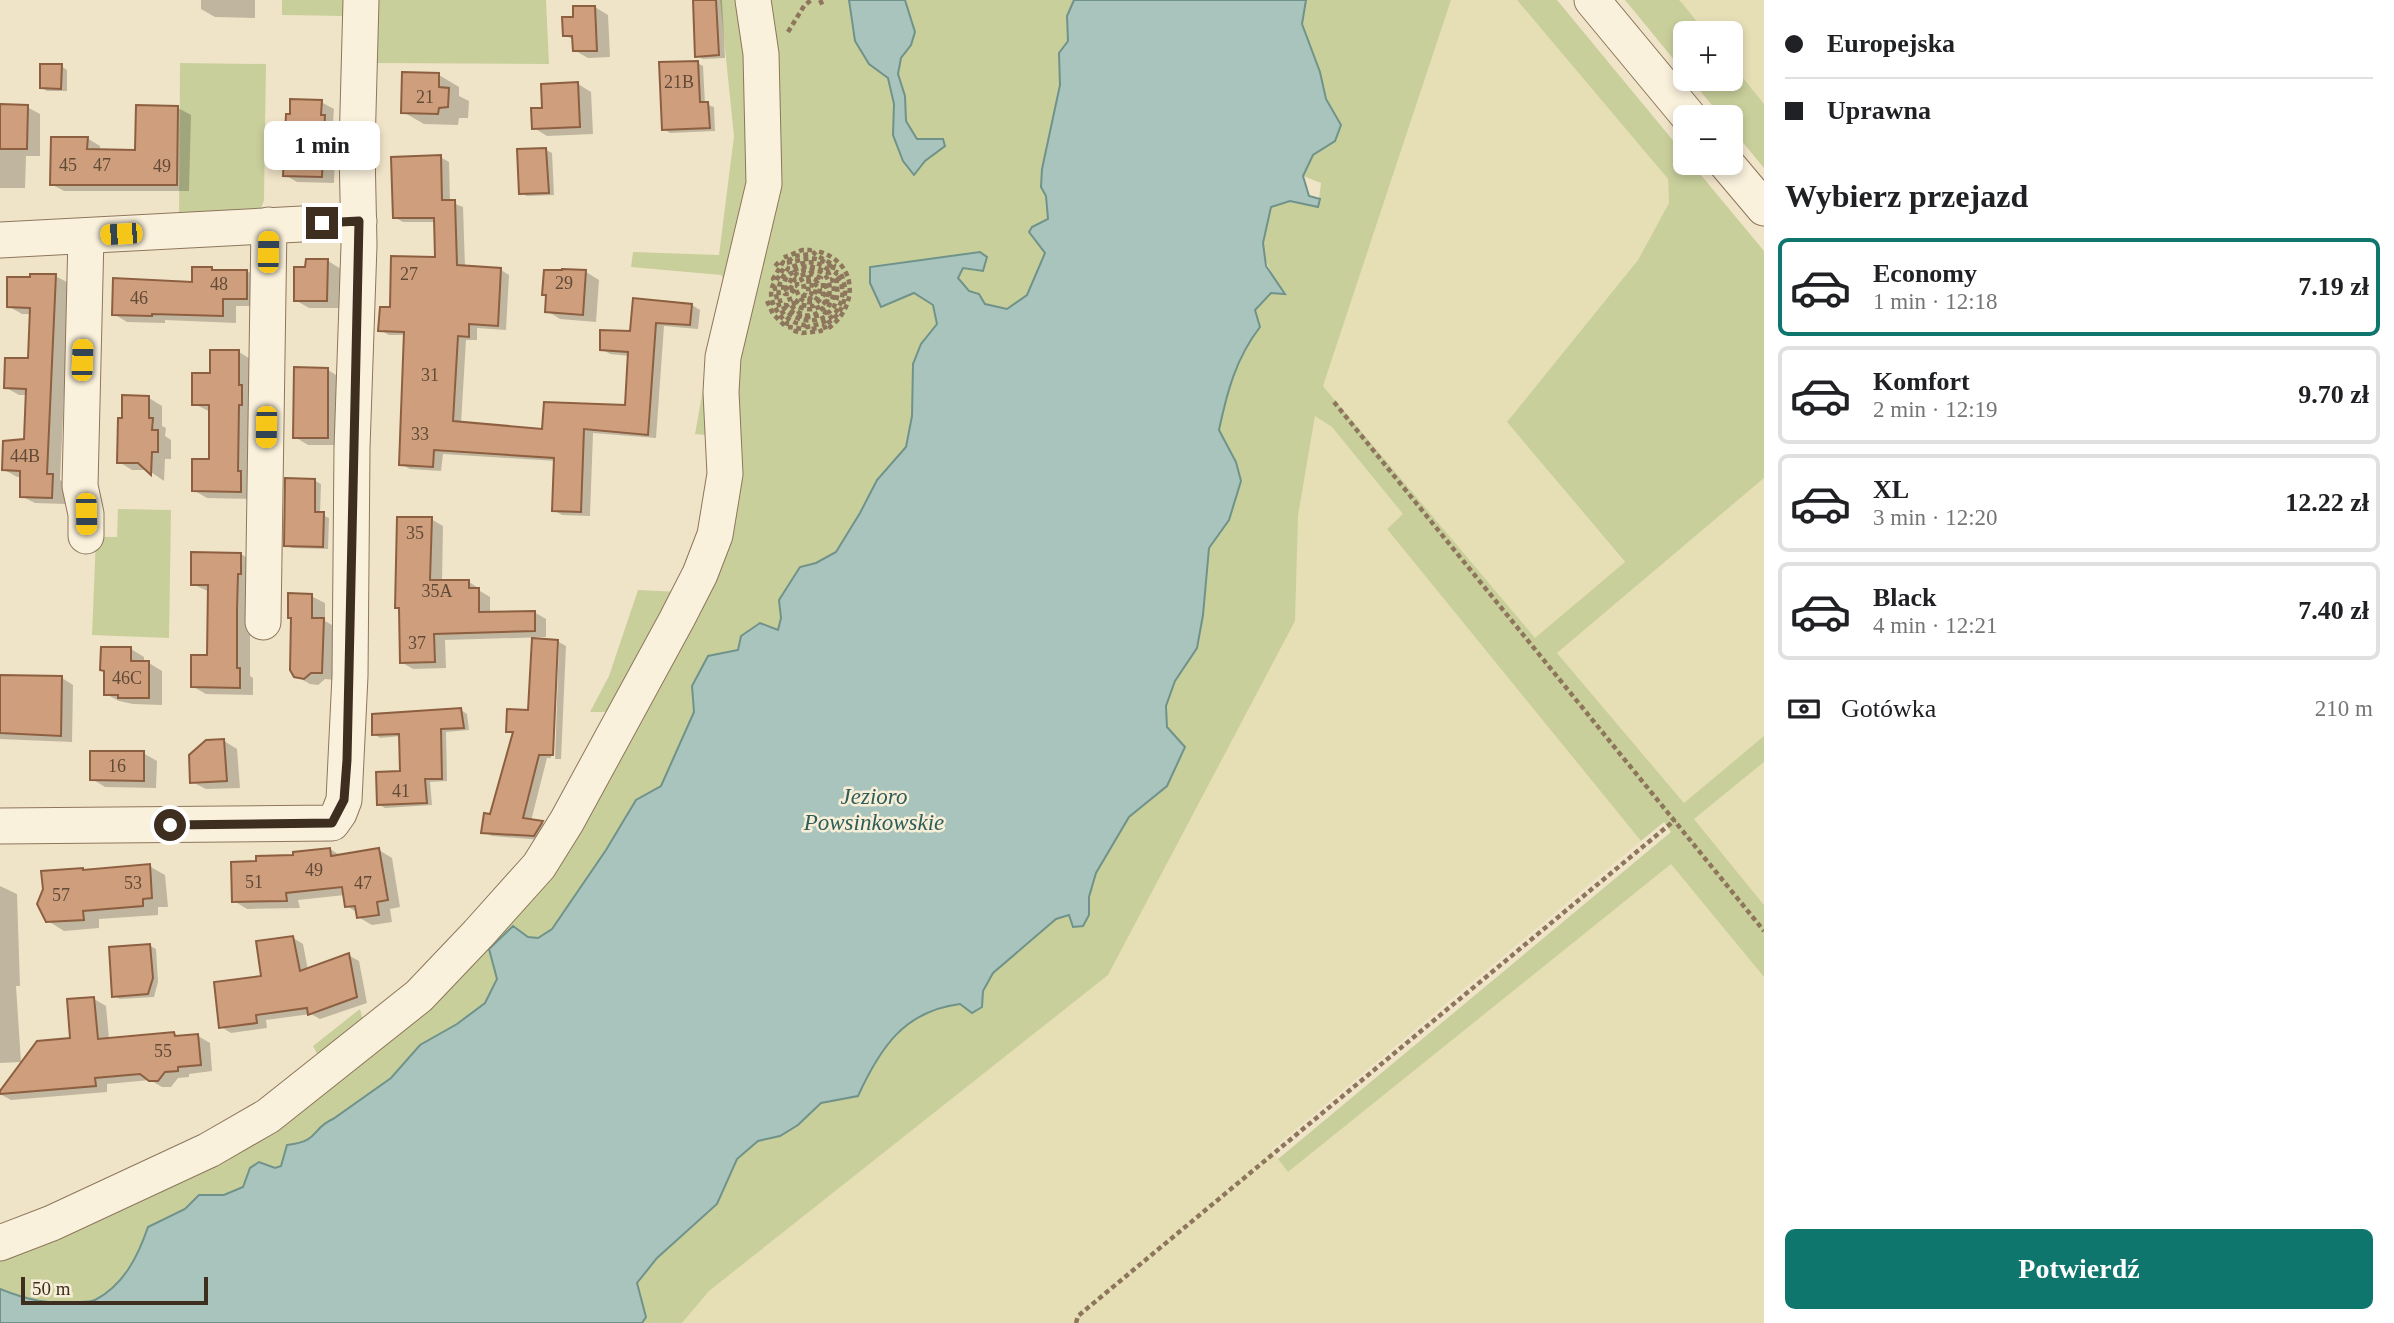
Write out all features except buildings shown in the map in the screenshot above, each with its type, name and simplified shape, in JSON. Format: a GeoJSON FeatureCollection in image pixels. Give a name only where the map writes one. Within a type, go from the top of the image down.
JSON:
{"type":"FeatureCollection","features":[{"type":"Feature","properties":{"kind":"street"},"geometry":{"type":"LineString","coordinates":[[0,826],[332,823],[339,813],[344,800],[350,676],[361,0]]}},
{"type":"Feature","properties":{"kind":"street"},"geometry":{"type":"LineString","coordinates":[[0,1243],[52,1223],[209,1150],[268,1116],[419,996],[539,866],[567,821],[677,619],[705,563],[715,535],[725,474],[721,392],[723,357],[764,184],[761,54],[753,0]]}},
{"type":"Feature","properties":{"kind":"street"},"geometry":{"type":"LineString","coordinates":[[1592,0],[1679,105]]}},
{"type":"Feature","properties":{"kind":"street"},"geometry":{"type":"LineString","coordinates":[[1736,175],[1764,208]]}},
{"type":"Feature","properties":{"kind":"street"},"geometry":{"type":"LineString","coordinates":[[0,240],[359,221]]}},
{"type":"Feature","properties":{"kind":"street"},"geometry":{"type":"LineString","coordinates":[[263,622],[269,225]]}},
{"type":"Feature","properties":{"kind":"street"},"geometry":{"type":"LineString","coordinates":[[86,236],[79,486],[86,514],[86,536]]}},
{"type":"Feature","properties":{"kind":"path"},"geometry":{"type":"LineString","coordinates":[[785,254],[786,257],[802,250],[810,250],[810,254],[796,256],[786,263],[807,257],[818,259],[832,267],[828,269],[812,262],[792,267],[794,270],[816,266],[832,272],[834,265],[816,255],[814,253],[817,251],[826,253],[844,269],[850,292],[844,314],[836,324],[826,330],[824,328],[840,313],[845,302],[844,279],[837,272],[832,279],[834,299],[824,315],[833,310],[837,300],[836,276],[841,280],[842,291],[837,311],[820,324],[807,327],[819,328],[821,331],[802,333],[791,330],[790,327],[803,328],[804,325],[789,320],[781,313],[776,303],[774,284],[770,293],[773,304],[788,325],[786,327],[773,314],[768,304],[768,280],[779,262],[782,261],[783,265],[773,279],[776,281],[780,272],[788,268],[780,283],[779,294],[781,304],[787,312],[805,321],[823,318],[821,315],[801,317],[792,312],[786,304],[787,300],[793,298],[801,305],[814,306],[823,296],[823,282],[827,297],[816,309],[808,310],[790,304],[802,313],[811,314],[826,306],[831,289],[822,274],[806,269],[796,275],[810,273],[821,278],[818,281],[810,277],[801,279],[803,282],[812,281],[817,284],[820,289],[817,299],[814,297],[816,289],[813,285],[797,286],[797,279],[794,279],[790,290],[786,290],[793,276],[791,273],[788,275],[783,291],[788,295],[794,292],[795,288],[800,300],[805,303],[813,302],[804,298],[805,294]]}},
{"type":"Feature","properties":{"kind":"path"},"geometry":{"type":"LineString","coordinates":[[1334,402],[1764,931]]}},
{"type":"Feature","properties":{"kind":"path"},"geometry":{"type":"LineString","coordinates":[[1076,1323],[1078,1315],[1675,820]]}},
{"type":"Feature","properties":{"kind":"shaded area"},"geometry":{"type":"Polygon","coordinates":[[[1451,0],[1517,0],[1668,179],[1669,203],[1638,260],[1507,422],[1625,563],[1535,639],[1323,386],[1451,0]]]}},
{"type":"Feature","properties":{"kind":"shaded area"},"geometry":{"type":"Polygon","coordinates":[[[1679,0],[1764,0],[1764,104],[1743,78],[1743,21],[1696,21],[1679,0]]]}},
{"type":"Feature","properties":{"kind":"shaded area"},"geometry":{"type":"Polygon","coordinates":[[[1315,416],[1332,427],[1404,514],[1387,529],[1641,841],[1271,1150],[1288,1172],[1671,863],[1764,977],[1764,1323],[682,1323],[709,1291],[1024,1041],[1298,516],[1315,416]]]}},
{"type":"Feature","properties":{"kind":"shaded area"},"geometry":{"type":"Polygon","coordinates":[[[1764,478],[1764,736],[1684,803],[1557,653],[1764,478]]]}},
{"type":"Feature","properties":{"kind":"shaded area"},"geometry":{"type":"Polygon","coordinates":[[[1764,762],[1764,905],[1694,819],[1764,762]]]}},
{"type":"Feature","properties":{"kind":"green space"},"geometry":{"type":"Polygon","coordinates":[[[282,0],[345,0],[344,16],[282,15],[282,0]]]}},
{"type":"Feature","properties":{"kind":"green space"},"geometry":{"type":"Polygon","coordinates":[[[373,0],[546,0],[549,64],[372,63],[373,0]]]}},
{"type":"Feature","properties":{"kind":"green space"},"geometry":{"type":"Polygon","coordinates":[[[720,0],[745,0],[756,133],[715,436],[695,434],[723,278],[721,275],[631,267],[633,252],[719,255],[734,136],[720,0]]]}},
{"type":"Feature","properties":{"kind":"green space"},"geometry":{"type":"Polygon","coordinates":[[[760,0],[849,0],[857,44],[868,61],[888,77],[894,104],[893,135],[914,175],[925,161],[945,145],[943,139],[917,139],[906,121],[905,96],[898,74],[901,58],[911,45],[915,32],[905,0],[1074,0],[1067,16],[1068,41],[1059,53],[1060,85],[1042,169],[1041,187],[1046,196],[1048,219],[1032,227],[1046,253],[1027,295],[1007,309],[985,304],[979,295],[969,291],[958,278],[963,268],[976,271],[980,252],[870,267],[933,305],[937,324],[921,344],[913,364],[912,416],[906,447],[877,480],[836,552],[816,563],[800,567],[779,600],[781,618],[778,631],[738,650],[692,686],[694,712],[661,787],[636,800],[606,850],[552,929],[538,938],[528,937],[512,927],[489,949],[497,979],[485,1003],[457,1024],[420,1045],[391,1078],[321,1126],[305,1141],[287,1145],[282,1165],[275,1168],[250,1168],[243,1187],[224,1195],[199,1195],[185,1209],[148,1227],[129,1269],[114,1286],[95,1300],[48,1302],[0,1289],[0,1249],[128,1199],[481,943],[719,546],[760,0]]]}},
{"type":"Feature","properties":{"kind":"green space"},"geometry":{"type":"Polygon","coordinates":[[[1306,0],[1451,0],[1323,386],[1535,638],[1625,562],[1507,422],[1638,260],[1669,203],[1668,179],[1517,0],[1557,0],[1673,140],[1673,175],[1701,175],[1764,251],[1764,478],[1557,653],[1684,803],[1764,736],[1764,762],[1694,819],[1764,905],[1764,977],[1671,864],[1288,1172],[1278,1159],[1671,832],[1664,822],[1641,841],[1387,529],[1403,514],[1332,427],[1315,416],[1298,516],[1295,621],[1108,975],[709,1291],[682,1323],[642,1323],[645,1317],[637,1283],[657,1258],[717,1205],[737,1159],[758,1141],[781,1136],[798,1125],[820,1103],[858,1096],[875,1062],[896,1035],[909,1024],[941,1008],[961,1004],[972,1013],[993,973],[1056,919],[1069,915],[1089,915],[1089,897],[1096,873],[1129,817],[1148,803],[1167,727],[1166,706],[1175,681],[1197,648],[1209,548],[1229,520],[1236,462],[1219,430],[1225,402],[1238,363],[1260,327],[1255,310],[1271,293],[1285,293],[1270,270],[1264,252],[1271,207],[1290,201],[1318,206],[1321,183],[1303,176],[1313,155],[1334,141],[1341,125],[1326,99],[1320,71],[1302,24],[1306,0]]]}},
{"type":"Feature","properties":{"kind":"green space"},"geometry":{"type":"Polygon","coordinates":[[[1625,0],[1679,0],[1682,3],[1696,21],[1673,21],[1673,58],[1625,0]]]}},
{"type":"Feature","properties":{"kind":"green space"},"geometry":{"type":"Polygon","coordinates":[[[180,63],[266,64],[264,200],[259,215],[179,219],[180,63]]]}},
{"type":"Feature","properties":{"kind":"green space"},"geometry":{"type":"Polygon","coordinates":[[[1743,78],[1764,104],[1764,168],[1743,143],[1743,105],[1712,105],[1700,91],[1743,91],[1743,78]]]}},
{"type":"Feature","properties":{"kind":"green space"},"geometry":{"type":"Polygon","coordinates":[[[118,509],[171,510],[169,638],[92,635],[96,537],[117,537],[118,509]]]}},
{"type":"Feature","properties":{"kind":"green space"},"geometry":{"type":"Polygon","coordinates":[[[638,590],[680,592],[614,712],[590,712],[609,676],[638,590]]]}},
{"type":"Feature","properties":{"kind":"green space"},"geometry":{"type":"Polygon","coordinates":[[[360,1009],[365,1028],[321,1061],[313,1046],[360,1009]]]}},
{"type":"Feature","properties":{"kind":"water"},"geometry":{"type":"Polygon","coordinates":[[[849,0],[905,0],[915,32],[911,45],[901,58],[898,74],[905,96],[906,121],[917,139],[943,139],[945,146],[925,161],[914,175],[903,161],[893,135],[894,104],[888,78],[869,64],[855,41],[849,0]]]}},
{"type":"Feature","properties":{"kind":"water","name":"Jezioro Powsinkowskie"},"geometry":{"type":"Polygon","coordinates":[[[1074,0],[1306,0],[1302,24],[1320,72],[1326,99],[1341,125],[1335,141],[1313,155],[1303,176],[1309,196],[1320,199],[1318,207],[1290,201],[1271,207],[1263,243],[1266,266],[1285,294],[1271,293],[1255,310],[1260,327],[1239,363],[1222,416],[1219,430],[1236,462],[1241,481],[1229,520],[1209,548],[1197,648],[1175,681],[1166,706],[1167,727],[1185,747],[1167,786],[1129,817],[1096,873],[1089,897],[1089,915],[1083,926],[1073,927],[1069,915],[1056,919],[993,973],[983,991],[982,1007],[972,1013],[960,1004],[940,1008],[909,1024],[896,1035],[875,1062],[858,1096],[821,1103],[798,1125],[780,1136],[758,1141],[737,1159],[717,1204],[657,1258],[637,1283],[646,1317],[642,1323],[0,1323],[0,1289],[29,1299],[58,1303],[92,1301],[105,1294],[129,1269],[148,1227],[185,1209],[199,1195],[224,1195],[243,1187],[250,1168],[259,1162],[275,1168],[281,1166],[287,1145],[310,1138],[326,1123],[391,1078],[420,1045],[457,1024],[485,1003],[497,979],[489,949],[513,926],[528,937],[538,938],[552,929],[606,850],[636,800],[661,786],[694,712],[692,686],[708,656],[738,650],[741,636],[760,623],[778,630],[781,618],[779,600],[800,567],[816,563],[836,552],[877,480],[906,447],[912,416],[913,364],[921,344],[937,324],[933,305],[914,293],[881,307],[870,283],[870,267],[980,252],[987,257],[983,271],[963,268],[958,278],[969,291],[979,294],[985,304],[1007,309],[1027,295],[1045,253],[1029,232],[1032,227],[1048,219],[1046,196],[1041,187],[1042,169],[1060,85],[1059,53],[1068,41],[1067,16],[1074,0]]]}},
{"type":"Feature","properties":{"kind":"route"},"geometry":{"type":"LineString","coordinates":[[170,825],[332,823],[344,800],[350,676],[352,448],[359,221],[322,223]]}}]}
